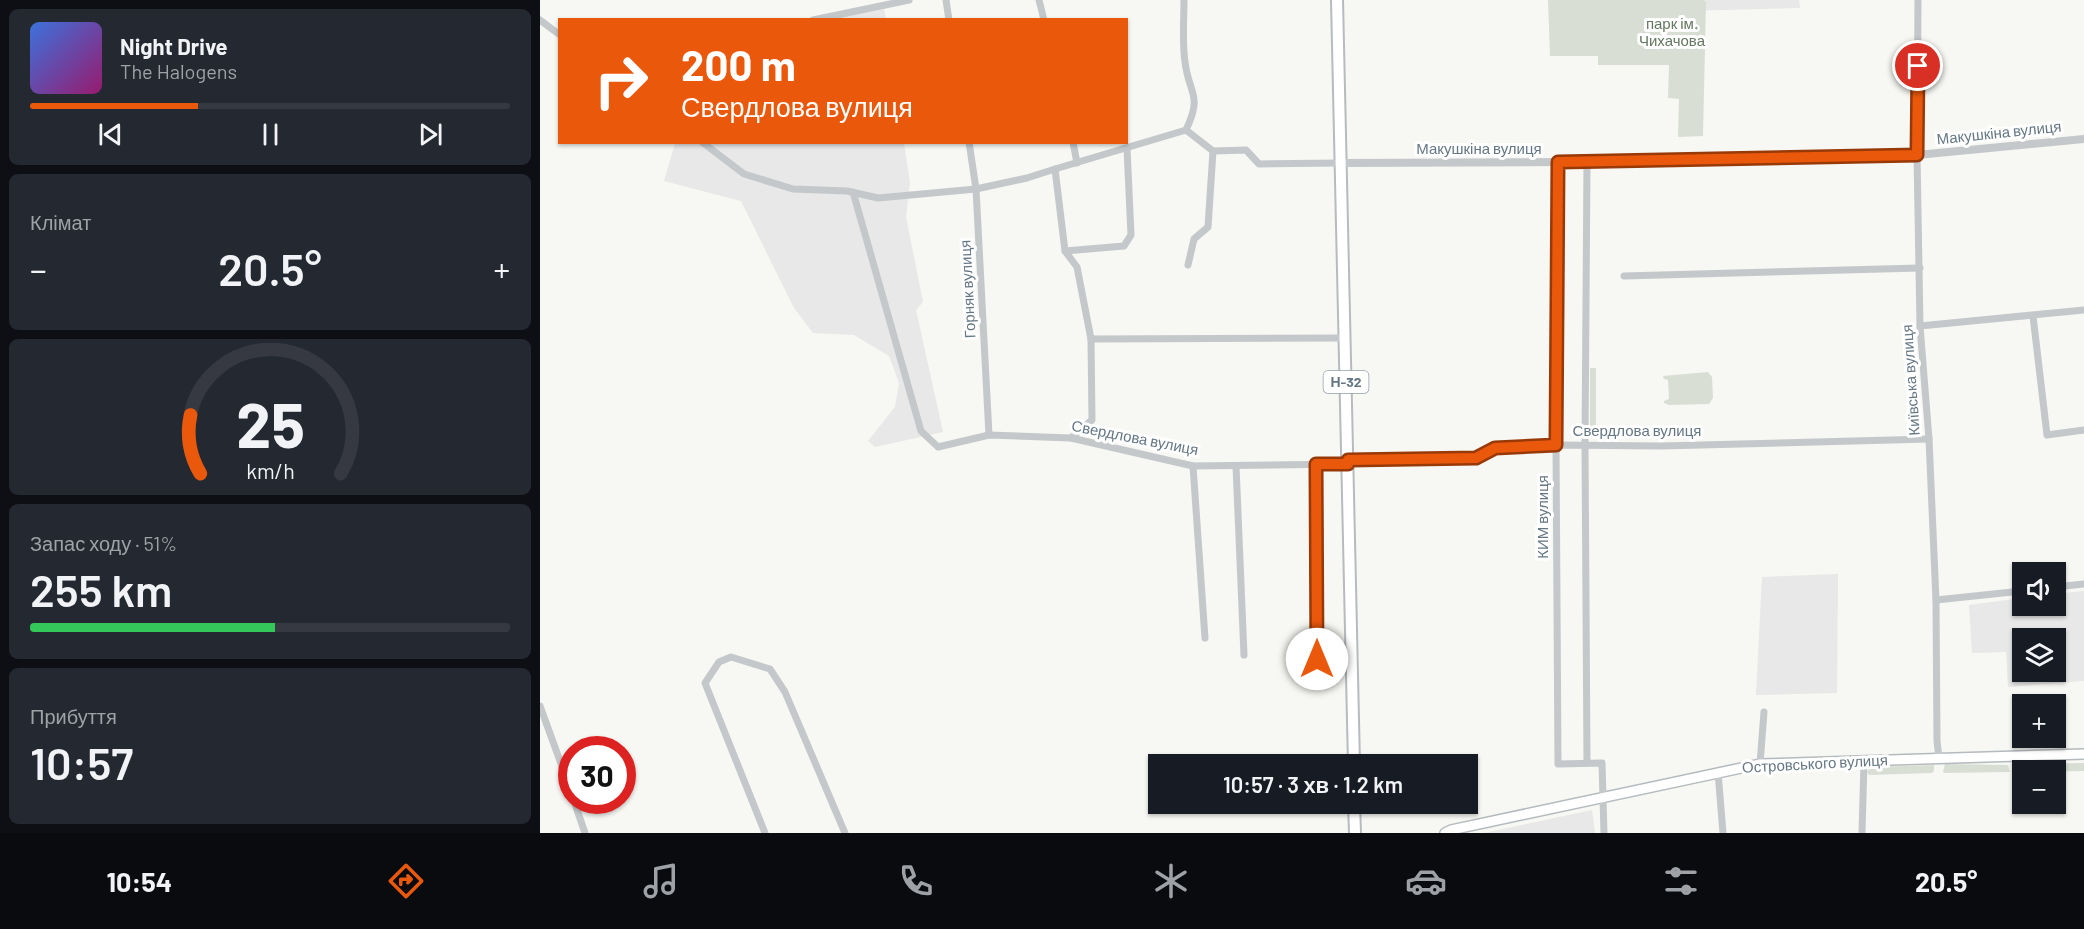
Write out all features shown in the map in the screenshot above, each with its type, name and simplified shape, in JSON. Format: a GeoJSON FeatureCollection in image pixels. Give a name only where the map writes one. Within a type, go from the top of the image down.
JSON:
{"type":"FeatureCollection","features":[{"type":"Feature","properties":{"kind":"main road","name":"Н-32"},"geometry":{"type":"LineString","coordinates":[[1337,0],[1354,754]]}},
{"type":"Feature","properties":{"kind":"main road","name":"Островського вулиця"},"geometry":{"type":"LineString","coordinates":[[1445,833],[1760,764],[2084,754]]}},
{"type":"Feature","properties":{"kind":"main road"},"geometry":{"type":"LineString","coordinates":[[1354,814],[1355,833]]}},
{"type":"Feature","properties":{"kind":"street"},"geometry":{"type":"LineString","coordinates":[[822,18],[909,0]]}},
{"type":"Feature","properties":{"kind":"street"},"geometry":{"type":"LineString","coordinates":[[946,0],[949,18]]}},
{"type":"Feature","properties":{"kind":"street"},"geometry":{"type":"LineString","coordinates":[[1039,0],[1044,18]]}},
{"type":"Feature","properties":{"kind":"street"},"geometry":{"type":"LineString","coordinates":[[705,144],[744,174],[793,189],[853,192],[878,198],[976,189],[1027,178],[1127,148],[1186,130],[1193,115],[1196,101],[1185,63],[1184,0]]}},
{"type":"Feature","properties":{"kind":"street","name":"Київська вулиця"},"geometry":{"type":"LineString","coordinates":[[1918,0],[1917,155],[1920,326],[1929,439],[1936,600],[1936,741],[1939,758]]}},
{"type":"Feature","properties":{"kind":"street"},"geometry":{"type":"LineString","coordinates":[[540,20],[558,33]]}},
{"type":"Feature","properties":{"kind":"street"},"geometry":{"type":"LineString","coordinates":[[1186,130],[1213,151],[1246,150],[1259,164],[1341,163]]}},
{"type":"Feature","properties":{"kind":"street","name":"Макушкіна вулиця"},"geometry":{"type":"LineString","coordinates":[[1341,163],[1558,162],[1917,155],[2084,139]]}},
{"type":"Feature","properties":{"kind":"street","name":"Горняк вулиця"},"geometry":{"type":"LineString","coordinates":[[969,144],[976,189],[989,435]]}},
{"type":"Feature","properties":{"kind":"street"},"geometry":{"type":"LineString","coordinates":[[1073,144],[1077,163]]}},
{"type":"Feature","properties":{"kind":"street"},"geometry":{"type":"LineString","coordinates":[[1065,251],[1124,246],[1131,236],[1127,148]]}},
{"type":"Feature","properties":{"kind":"street"},"geometry":{"type":"LineString","coordinates":[[1188,265],[1194,239],[1208,227],[1213,151]]}},
{"type":"Feature","properties":{"kind":"street"},"geometry":{"type":"LineString","coordinates":[[1587,161],[1585,444],[1587,763],[1602,763],[1604,833]]}},
{"type":"Feature","properties":{"kind":"street","name":"КИМ вулиця"},"geometry":{"type":"LineString","coordinates":[[1558,162],[1556,445],[1558,765],[1587,763]]}},
{"type":"Feature","properties":{"kind":"street"},"geometry":{"type":"LineString","coordinates":[[1055,169],[1065,251],[1077,267],[1091,339],[1092,420],[1071,438]]}},
{"type":"Feature","properties":{"kind":"street","name":"Свердлова вулиця"},"geometry":{"type":"LineString","coordinates":[[853,192],[921,431],[938,447],[989,435],[1071,438],[1193,466],[1476,458],[1495,448],[1556,445],[1661,446],[1929,439]]}},
{"type":"Feature","properties":{"kind":"street"},"geometry":{"type":"LineString","coordinates":[[1624,276],[1920,268]]}},
{"type":"Feature","properties":{"kind":"street"},"geometry":{"type":"LineString","coordinates":[[1920,326],[2084,310],[2084,315]]}},
{"type":"Feature","properties":{"kind":"street"},"geometry":{"type":"LineString","coordinates":[[2033,316],[2047,435],[2084,430]]}},
{"type":"Feature","properties":{"kind":"street"},"geometry":{"type":"LineString","coordinates":[[1091,339],[1345,338]]}},
{"type":"Feature","properties":{"kind":"street"},"geometry":{"type":"LineString","coordinates":[[1316,464],[1317,680]]}},
{"type":"Feature","properties":{"kind":"street"},"geometry":{"type":"LineString","coordinates":[[1236,465],[1244,656]]}},
{"type":"Feature","properties":{"kind":"street"},"geometry":{"type":"LineString","coordinates":[[1193,466],[1205,638]]}},
{"type":"Feature","properties":{"kind":"street"},"geometry":{"type":"LineString","coordinates":[[2066,586],[2084,584]]}},
{"type":"Feature","properties":{"kind":"street"},"geometry":{"type":"LineString","coordinates":[[1936,600],[2012,592]]}},
{"type":"Feature","properties":{"kind":"street"},"geometry":{"type":"LineString","coordinates":[[765,833],[705,683],[719,662],[731,657],[770,669],[785,692],[845,833]]}},
{"type":"Feature","properties":{"kind":"street"},"geometry":{"type":"LineString","coordinates":[[540,706],[558,756]]}},
{"type":"Feature","properties":{"kind":"street"},"geometry":{"type":"LineString","coordinates":[[1760,764],[1764,712]]}},
{"type":"Feature","properties":{"kind":"street"},"geometry":{"type":"LineString","coordinates":[[1862,833],[1863,762]]}},
{"type":"Feature","properties":{"kind":"street"},"geometry":{"type":"LineString","coordinates":[[1718,772],[1723,833]]}},
{"type":"Feature","properties":{"kind":"street"},"geometry":{"type":"LineString","coordinates":[[578,814],[585,833]]}},
{"type":"Feature","properties":{"kind":"shaded area"},"geometry":{"type":"Polygon","coordinates":[[[1684,0],[1799,0],[1800,8],[1684,11],[1684,0]]]}},
{"type":"Feature","properties":{"kind":"shaded area"},"geometry":{"type":"Polygon","coordinates":[[[884,9],[886,18],[837,18],[884,9]]]}},
{"type":"Feature","properties":{"kind":"shaded area"},"geometry":{"type":"Polygon","coordinates":[[[675,144],[904,144],[910,183],[906,217],[923,302],[916,310],[943,432],[875,447],[868,441],[895,407],[899,383],[889,356],[854,335],[813,333],[794,308],[741,201],[664,181],[675,144]]]}},
{"type":"Feature","properties":{"kind":"shaded area"},"geometry":{"type":"Polygon","coordinates":[[[1838,574],[1837,693],[1756,695],[1762,577],[1838,574]]]}},
{"type":"Feature","properties":{"kind":"shaded area"},"geometry":{"type":"Polygon","coordinates":[[[2084,591],[2084,681],[2008,687],[2006,652],[1972,653],[1969,605],[2012,599],[2012,616],[2066,616],[2066,593],[2084,591]]]}},
{"type":"Feature","properties":{"kind":"shaded area"},"geometry":{"type":"Polygon","coordinates":[[[1592,810],[1595,833],[1484,833],[1592,810]]]}},
{"type":"Feature","properties":{"kind":"green space","name":"парк ім. Чихачова"},"geometry":{"type":"Polygon","coordinates":[[[1548,0],[1703,0],[1706,2],[1703,136],[1678,137],[1679,99],[1668,98],[1669,65],[1598,65],[1598,56],[1550,56],[1548,0]]]}},
{"type":"Feature","properties":{"kind":"green space"},"geometry":{"type":"Polygon","coordinates":[[[1590,368],[1596,368],[1596,429],[1590,429],[1590,368]]]}},
{"type":"Feature","properties":{"kind":"green space"},"geometry":{"type":"Polygon","coordinates":[[[1708,372],[1712,377],[1713,398],[1709,404],[1669,405],[1664,403],[1669,399],[1668,380],[1663,376],[1708,372]]]}},
{"type":"Feature","properties":{"kind":"green space"},"geometry":{"type":"Polygon","coordinates":[[[2066,763],[2084,763],[2084,771],[2066,771],[2066,763]]]}},
{"type":"Feature","properties":{"kind":"green space"},"geometry":{"type":"Polygon","coordinates":[[[1945,764],[2008,765],[2010,772],[1945,773],[1943,772],[1945,764]]]}},
{"type":"Feature","properties":{"kind":"green space"},"geometry":{"type":"Polygon","coordinates":[[[1934,765],[1932,773],[1869,775],[1867,772],[1871,767],[1934,765]]]}},
{"type":"Feature","properties":{"kind":"route"},"geometry":{"type":"LineString","coordinates":[[1317,659],[1316,464],[1348,464],[1348,460],[1476,458],[1495,448],[1556,445],[1558,162],[1917,155],[1918,66]]}}]}
